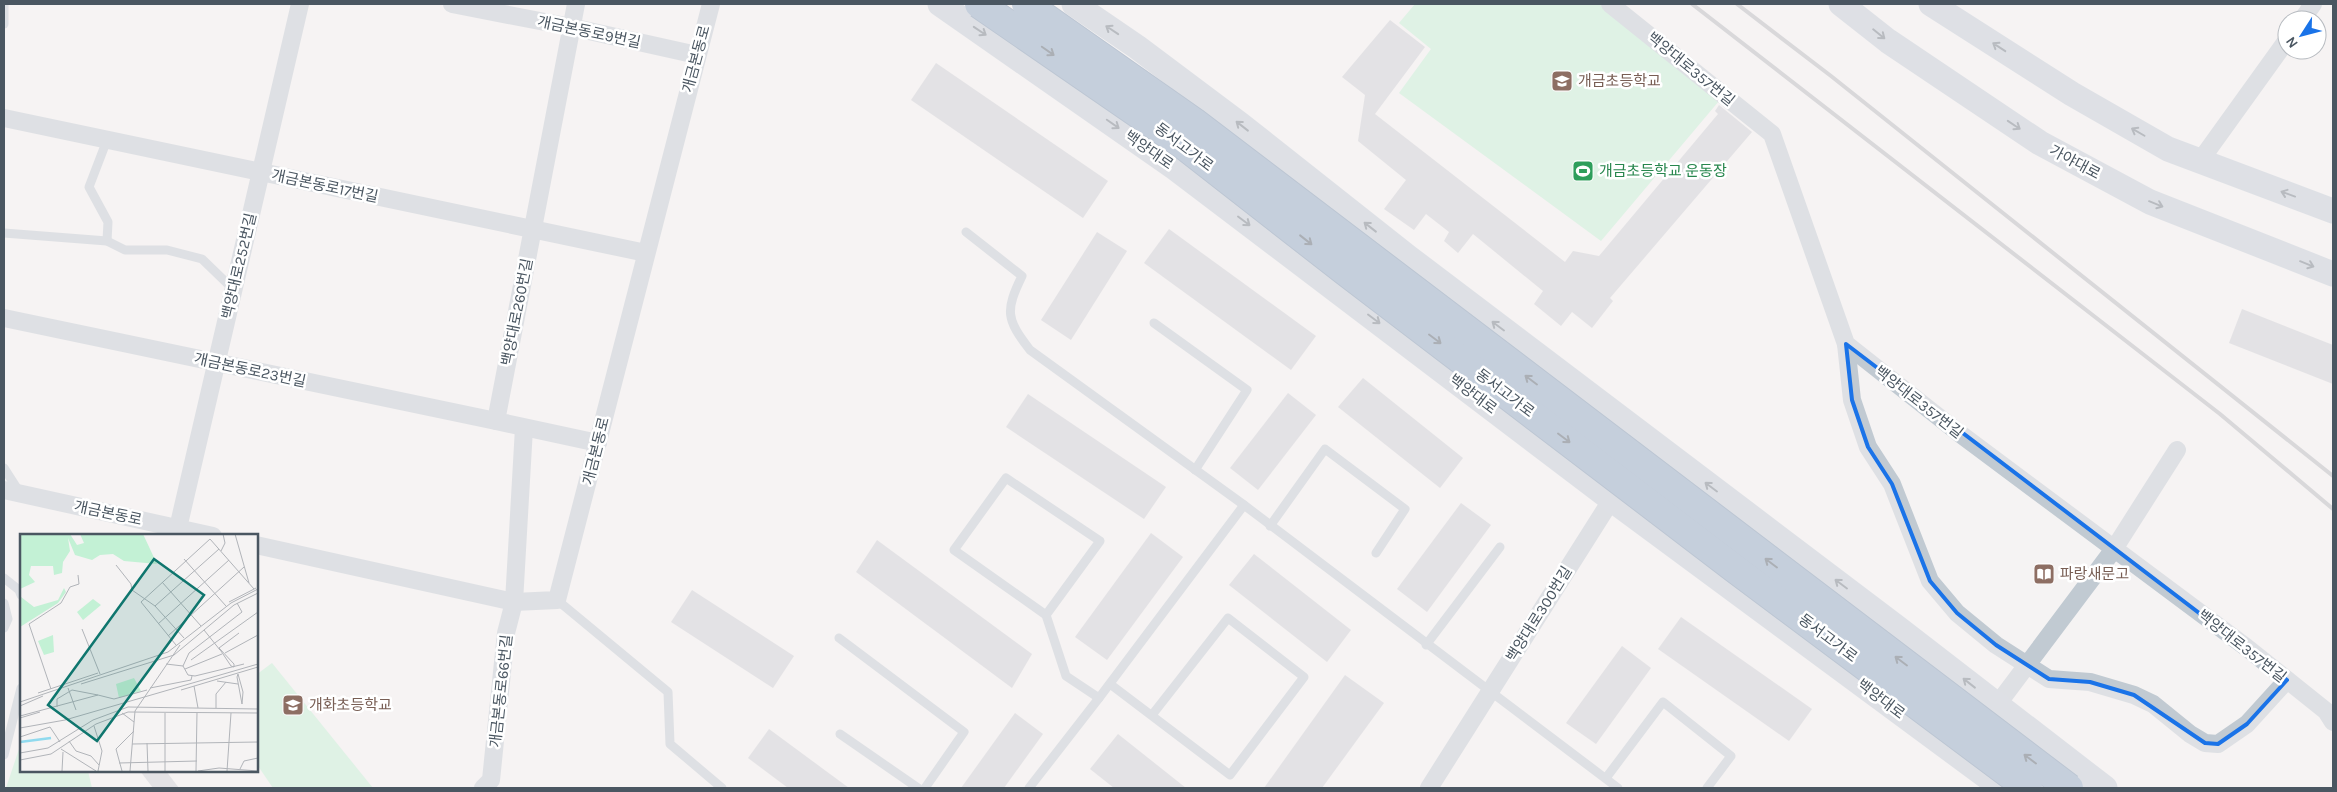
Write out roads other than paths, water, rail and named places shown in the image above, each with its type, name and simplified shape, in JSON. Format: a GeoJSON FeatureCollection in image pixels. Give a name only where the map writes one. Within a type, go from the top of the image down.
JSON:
{"type":"FeatureCollection","features":[{"type":"Feature","properties":{"kind":"highway","name":"동서고가로"},"geometry":{"type":"LineString","coordinates":[[979,4],[1182,144],[1734,568],[2028,788]]}},
{"type":"Feature","properties":{"kind":"highway","name":"동서고가로"},"geometry":{"type":"LineString","coordinates":[[1026,4],[1194,122],[2069,788]]}},
{"type":"Feature","properties":{"kind":"main road","name":"백양대로"},"geometry":{"type":"LineString","coordinates":[[940,4],[1175,168],[1612,499],[2002,788]]}},
{"type":"Feature","properties":{"kind":"main road"},"geometry":{"type":"LineString","coordinates":[[1074,4],[1137,47],[1233,119],[1408,257],[1900,628],[2105,788]]}},
{"type":"Feature","properties":{"kind":"main road","name":"가야대로"},"geometry":{"type":"LineString","coordinates":[[1841,4],[1888,41],[2040,143],[2150,202],[2333,274]]}},
{"type":"Feature","properties":{"kind":"main road"},"geometry":{"type":"LineString","coordinates":[[1932,4],[2072,94],[2168,149],[2333,211]]}},
{"type":"Feature","properties":{"kind":"street","name":"백양대로252번길"},"geometry":{"type":"LineString","coordinates":[[178,528],[300,4]]}},
{"type":"Feature","properties":{"kind":"street","name":"개금본동로9번길"},"geometry":{"type":"LineString","coordinates":[[452,4],[571,27],[697,55]]}},
{"type":"Feature","properties":{"kind":"street","name":"백양대로260번길"},"geometry":{"type":"LineString","coordinates":[[496,422],[576,4]]}},
{"type":"Feature","properties":{"kind":"street","name":"개금본동로"},"geometry":{"type":"LineString","coordinates":[[558,600],[711,4]]}},
{"type":"Feature","properties":{"kind":"street","name":"백양대로357번길"},"geometry":{"type":"LineString","coordinates":[[1610,4],[1772,134],[1846,344],[1959,433],[2287,680],[2326,711],[2333,722]]}},
{"type":"Feature","properties":{"kind":"street"},"geometry":{"type":"LineString","coordinates":[[2200,161],[2277,54]]}},
{"type":"Feature","properties":{"kind":"street","name":"개금본동로17번길"},"geometry":{"type":"LineString","coordinates":[[4,118],[646,253]]}},
{"type":"Feature","properties":{"kind":"street","name":"개금본동로23번길"},"geometry":{"type":"LineString","coordinates":[[4,318],[496,422]]}},
{"type":"Feature","properties":{"kind":"street"},"geometry":{"type":"LineString","coordinates":[[1846,344],[1852,400],[1868,448],[1892,484],[1930,581],[1956,613],[1996,645],[2049,679],[2090,682],[2134,695],[2153,704],[2190,734],[2206,743],[2218,744],[2247,724],[2287,680]]}},
{"type":"Feature","properties":{"kind":"street"},"geometry":{"type":"LineString","coordinates":[[496,422],[598,443]]}},
{"type":"Feature","properties":{"kind":"street"},"geometry":{"type":"LineString","coordinates":[[514,602],[524,428]]}},
{"type":"Feature","properties":{"kind":"street","name":"백양대로300번길"},"geometry":{"type":"LineString","coordinates":[[1429,788],[1649,440]]}},
{"type":"Feature","properties":{"kind":"street"},"geometry":{"type":"LineString","coordinates":[[1997,705],[2114,549],[2177,450]]}},
{"type":"Feature","properties":{"kind":"street","name":"개금본동로"},"geometry":{"type":"LineString","coordinates":[[12,491],[204,534]]}},
{"type":"Feature","properties":{"kind":"street"},"geometry":{"type":"LineString","coordinates":[[258,545],[514,602],[558,600]]}},
{"type":"Feature","properties":{"kind":"street","name":"개금본동로66번길"},"geometry":{"type":"LineString","coordinates":[[491,786],[506,633],[514,602]]}},
{"type":"Feature","properties":{"kind":"lane"},"geometry":{"type":"LineString","coordinates":[[4,4],[4,24]]}},
{"type":"Feature","properties":{"kind":"lane"},"geometry":{"type":"LineString","coordinates":[[107,140],[89,187],[108,222],[107,241]]}},
{"type":"Feature","properties":{"kind":"lane"},"geometry":{"type":"LineString","coordinates":[[966,232],[1022,276],[1011,300],[1010,319],[1017,333],[1030,350],[1244,505],[1489,693],[1618,788]]}},
{"type":"Feature","properties":{"kind":"lane"},"geometry":{"type":"LineString","coordinates":[[4,233],[107,241],[125,250],[167,250],[202,260],[233,289]]}},
{"type":"Feature","properties":{"kind":"lane"},"geometry":{"type":"LineString","coordinates":[[1154,324],[1247,390],[1196,470]]}},
{"type":"Feature","properties":{"kind":"lane"},"geometry":{"type":"LineString","coordinates":[[1270,526],[1325,449],[1405,509],[1376,553]]}},
{"type":"Feature","properties":{"kind":"lane"},"geometry":{"type":"LineString","coordinates":[[4,468],[12,491]]}},
{"type":"Feature","properties":{"kind":"lane"},"geometry":{"type":"LineString","coordinates":[[1046,615],[1100,541],[1006,478],[954,550],[1046,615],[1066,676],[1100,698]]}},
{"type":"Feature","properties":{"kind":"lane"},"geometry":{"type":"LineString","coordinates":[[1029,788],[1100,698],[1244,505]]}},
{"type":"Feature","properties":{"kind":"lane"},"geometry":{"type":"LineString","coordinates":[[1426,645],[1500,547]]}},
{"type":"Feature","properties":{"kind":"lane"},"geometry":{"type":"LineString","coordinates":[[4,578],[20,592]]}},
{"type":"Feature","properties":{"kind":"lane"},"geometry":{"type":"LineString","coordinates":[[558,600],[668,692],[670,744],[722,788]]}},
{"type":"Feature","properties":{"kind":"lane"},"geometry":{"type":"LineString","coordinates":[[4,603],[8,619],[4,628]]}},
{"type":"Feature","properties":{"kind":"lane"},"geometry":{"type":"LineString","coordinates":[[1110,684],[1230,775],[1304,676],[1228,618],[1152,715]]}},
{"type":"Feature","properties":{"kind":"lane"},"geometry":{"type":"LineString","coordinates":[[839,638],[964,732],[925,788]]}},
{"type":"Feature","properties":{"kind":"lane"},"geometry":{"type":"LineString","coordinates":[[4,755],[20,692]]}},
{"type":"Feature","properties":{"kind":"lane"},"geometry":{"type":"LineString","coordinates":[[1606,778],[1663,702],[1731,756],[1707,788]]}},
{"type":"Feature","properties":{"kind":"lane"},"geometry":{"type":"LineString","coordinates":[[840,734],[918,788]]}},
{"type":"Feature","properties":{"kind":"railway"},"geometry":{"type":"LineString","coordinates":[[1692,4],[2220,414],[2333,509]]}},
{"type":"Feature","properties":{"kind":"railway"},"geometry":{"type":"LineString","coordinates":[[1737,4],[1831,76],[2333,476]]}},
{"type":"Feature","properties":{"kind":"place","name":"개금초등학교"},"geometry":{"type":"Point","coordinates":[1562,81]}},
{"type":"Feature","properties":{"kind":"place","name":"개금초등학교 운동장"},"geometry":{"type":"Point","coordinates":[1583,171]}},
{"type":"Feature","properties":{"kind":"place","name":"파랑새문고"},"geometry":{"type":"Point","coordinates":[2044,574]}},
{"type":"Feature","properties":{"kind":"place","name":"개화초등학교"},"geometry":{"type":"Point","coordinates":[293,705]}}]}
